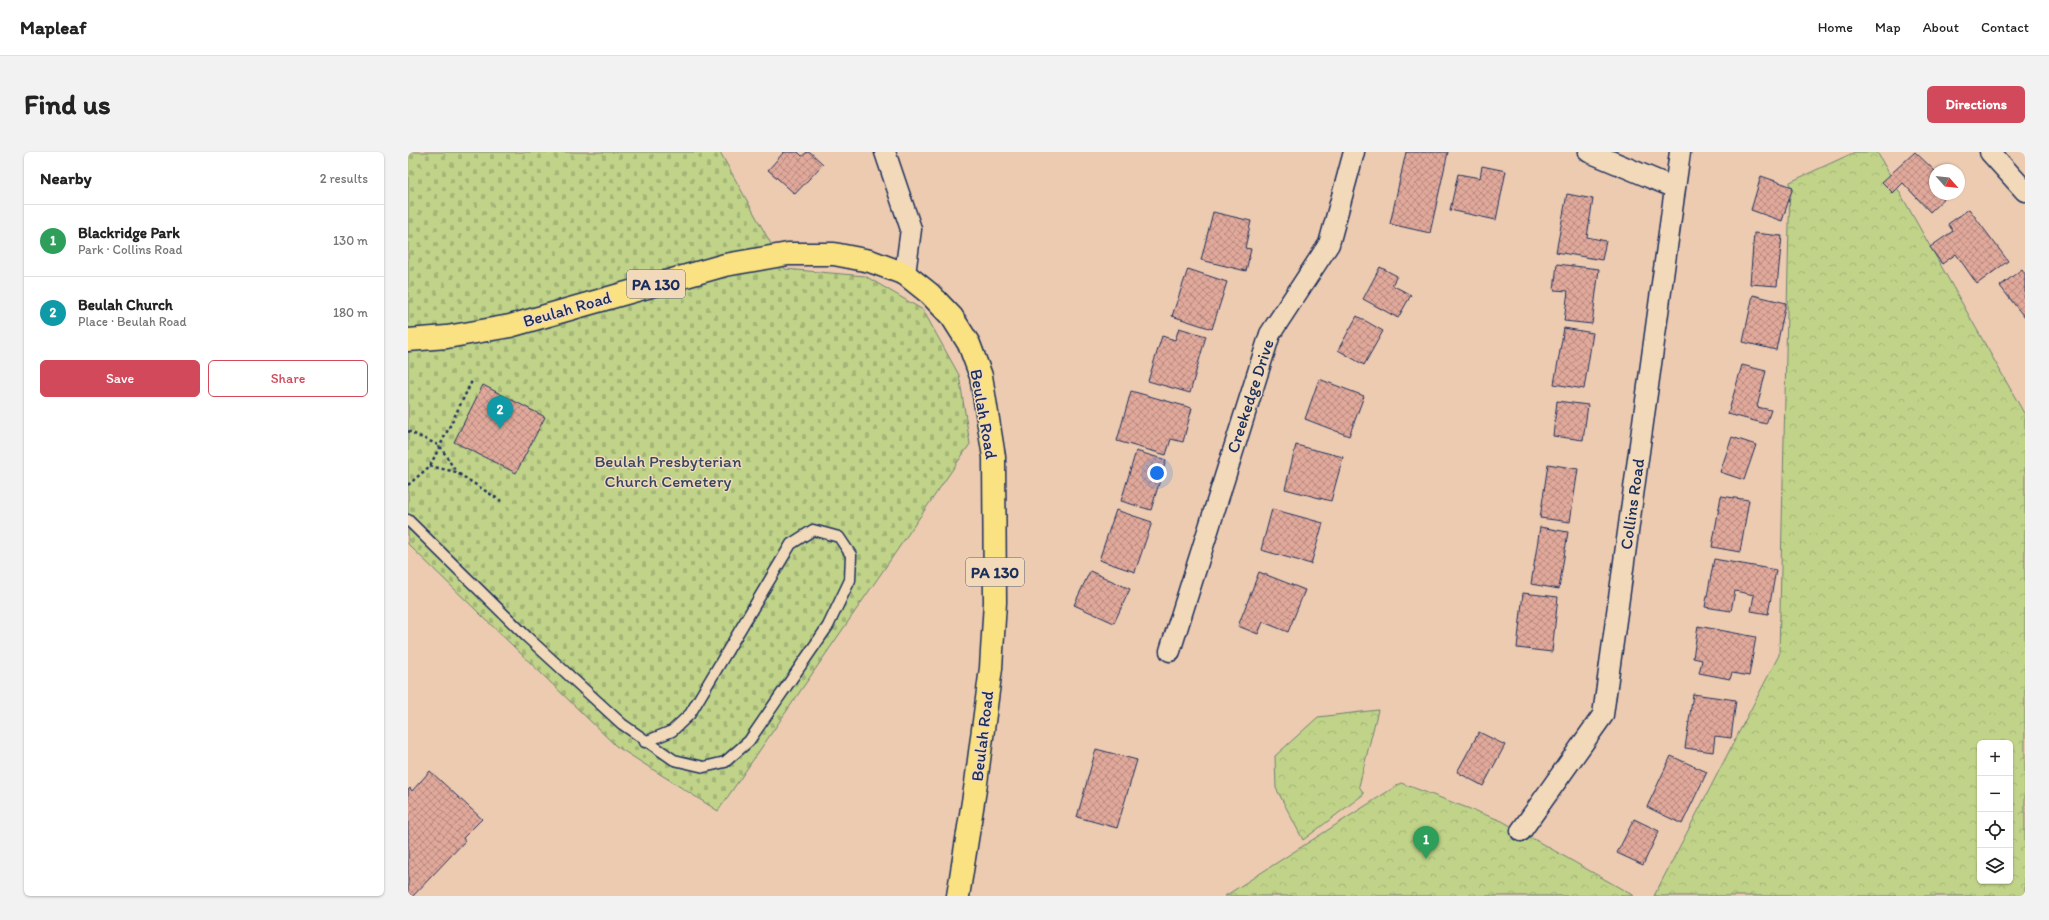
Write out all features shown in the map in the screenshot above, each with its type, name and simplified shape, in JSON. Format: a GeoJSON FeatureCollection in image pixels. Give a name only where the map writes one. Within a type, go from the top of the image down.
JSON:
{"type":"FeatureCollection","features":[{"type":"Feature","properties":{"kind":"main road","name":"Beulah Road"},"geometry":{"type":"LineString","coordinates":[[408,340],[447,337],[510,326],[724,265],[788,254],[834,254],[870,261],[905,274],[930,294],[952,317],[969,344],[981,376],[994,456],[995,588],[991,668],[976,783],[958,896]]}},
{"type":"Feature","properties":{"kind":"street"},"geometry":{"type":"LineString","coordinates":[[885,152],[912,229],[905,274]]}},
{"type":"Feature","properties":{"kind":"street","name":"Creekedge Drive"},"geometry":{"type":"LineString","coordinates":[[1170,651],[1270,334],[1329,244],[1354,152]]}},
{"type":"Feature","properties":{"kind":"street"},"geometry":{"type":"LineString","coordinates":[[1589,152],[1675,188]]}},
{"type":"Feature","properties":{"kind":"street","name":"Collins Road"},"geometry":{"type":"LineString","coordinates":[[1522,831],[1603,715],[1680,152]]}},
{"type":"Feature","properties":{"kind":"street"},"geometry":{"type":"LineString","coordinates":[[1990,152],[2023,183]]}},
{"type":"Feature","properties":{"kind":"lane"},"geometry":{"type":"LineString","coordinates":[[408,520],[527,638],[622,724],[646,742],[674,760],[704,767],[726,762],[749,741],[828,626],[850,580],[852,555],[839,537],[813,530],[791,544],[690,714],[672,731],[646,742]]}},
{"type":"Feature","properties":{"kind":"path"},"geometry":{"type":"LineString","coordinates":[[408,484],[430,466],[473,379]]}},
{"type":"Feature","properties":{"kind":"path"},"geometry":{"type":"LineString","coordinates":[[408,431],[440,446],[456,472]]}},
{"type":"Feature","properties":{"kind":"path"},"geometry":{"type":"LineString","coordinates":[[430,466],[456,472],[501,501]]}},
{"type":"Feature","properties":{"kind":"green space","name":"Beulah Presbyterian Church Cemetery"},"geometry":{"type":"Polygon","coordinates":[[[408,152],[720,152],[785,269],[865,276],[923,310],[959,375],[970,444],[718,811],[616,746],[408,544],[408,152]]]}},
{"type":"Feature","properties":{"kind":"green space"},"geometry":{"type":"Polygon","coordinates":[[[1855,152],[1877,152],[2025,415],[2025,896],[1654,896],[1779,655],[1790,182],[1855,152]]]}},
{"type":"Feature","properties":{"kind":"green space"},"geometry":{"type":"Polygon","coordinates":[[[1378,710],[1359,786],[1364,794],[1303,840],[1276,788],[1275,756],[1318,717],[1378,710]]]}},
{"type":"Feature","properties":{"kind":"green space"},"geometry":{"type":"Polygon","coordinates":[[[1401,783],[1502,821],[1634,896],[1225,896],[1401,783]]]}},
{"type":"Feature","properties":{"kind":"building"},"geometry":{"type":"Polygon","coordinates":[[[784,152],[798,152],[802,156],[807,152],[810,152],[823,164],[795,194],[768,170],[784,152]]]}},
{"type":"Feature","properties":{"kind":"building"},"geometry":{"type":"Polygon","coordinates":[[[1406,152],[1448,152],[1430,233],[1390,224],[1406,152]]]}},
{"type":"Feature","properties":{"kind":"building"},"geometry":{"type":"Polygon","coordinates":[[[1915,152],[1929,165],[1929,200],[1943,200],[1930,212],[1903,183],[1893,193],[1882,182],[1915,152]]]}},
{"type":"Feature","properties":{"kind":"building"},"geometry":{"type":"Polygon","coordinates":[[[1482,166],[1506,171],[1496,220],[1450,210],[1458,174],[1480,178],[1482,166]]]}},
{"type":"Feature","properties":{"kind":"building"},"geometry":{"type":"Polygon","coordinates":[[[1761,176],[1793,187],[1782,221],[1751,210],[1761,176]]]}},
{"type":"Feature","properties":{"kind":"building"},"geometry":{"type":"Polygon","coordinates":[[[1567,194],[1593,199],[1587,237],[1606,241],[1602,260],[1556,252],[1567,194]]]}},
{"type":"Feature","properties":{"kind":"building"},"geometry":{"type":"Polygon","coordinates":[[[1969,209],[2008,261],[1977,284],[1956,254],[1942,264],[1930,247],[1953,231],[1948,224],[1969,209]]]}},
{"type":"Feature","properties":{"kind":"building"},"geometry":{"type":"Polygon","coordinates":[[[1213,212],[1251,221],[1245,248],[1251,249],[1246,271],[1201,260],[1213,212]]]}},
{"type":"Feature","properties":{"kind":"building"},"geometry":{"type":"Polygon","coordinates":[[[1754,233],[1782,236],[1777,286],[1750,284],[1754,233]]]}},
{"type":"Feature","properties":{"kind":"building"},"geometry":{"type":"Polygon","coordinates":[[[1557,264],[1599,269],[1592,324],[1564,321],[1568,291],[1554,290],[1557,264]]]}},
{"type":"Feature","properties":{"kind":"building"},"geometry":{"type":"Polygon","coordinates":[[[1380,267],[1397,276],[1392,285],[1411,295],[1398,318],[1363,299],[1380,267]]]}},
{"type":"Feature","properties":{"kind":"building"},"geometry":{"type":"Polygon","coordinates":[[[1188,269],[1227,282],[1212,329],[1172,316],[1188,269]]]}},
{"type":"Feature","properties":{"kind":"building"},"geometry":{"type":"Polygon","coordinates":[[[2022,269],[2025,274],[2025,318],[2000,286],[2022,269]]]}},
{"type":"Feature","properties":{"kind":"building"},"geometry":{"type":"Polygon","coordinates":[[[1753,295],[1786,303],[1776,350],[1743,342],[1753,295]]]}},
{"type":"Feature","properties":{"kind":"building"},"geometry":{"type":"Polygon","coordinates":[[[1357,316],[1383,331],[1364,365],[1338,350],[1357,316]]]}},
{"type":"Feature","properties":{"kind":"building"},"geometry":{"type":"Polygon","coordinates":[[[1179,328],[1206,336],[1190,393],[1148,381],[1162,336],[1175,340],[1179,328]]]}},
{"type":"Feature","properties":{"kind":"building"},"geometry":{"type":"Polygon","coordinates":[[[1564,328],[1593,333],[1584,389],[1554,384],[1564,328]]]}},
{"type":"Feature","properties":{"kind":"building"},"geometry":{"type":"Polygon","coordinates":[[[1742,365],[1766,371],[1757,407],[1771,410],[1766,424],[1728,414],[1742,365]]]}},
{"type":"Feature","properties":{"kind":"building"},"geometry":{"type":"Polygon","coordinates":[[[1319,379],[1364,396],[1349,436],[1305,419],[1319,379]]]}},
{"type":"Feature","properties":{"kind":"building"},"geometry":{"type":"Polygon","coordinates":[[[483,385],[545,417],[516,473],[454,442],[483,385]]]}},
{"type":"Feature","properties":{"kind":"building"},"geometry":{"type":"Polygon","coordinates":[[[1131,391],[1192,408],[1183,442],[1171,439],[1166,455],[1117,441],[1131,391]]]}},
{"type":"Feature","properties":{"kind":"building"},"geometry":{"type":"Polygon","coordinates":[[[1557,401],[1588,405],[1583,440],[1553,436],[1557,401]]]}},
{"type":"Feature","properties":{"kind":"building"},"geometry":{"type":"Polygon","coordinates":[[[1732,437],[1756,445],[1744,480],[1720,472],[1732,437]]]}},
{"type":"Feature","properties":{"kind":"building"},"geometry":{"type":"Polygon","coordinates":[[[1296,445],[1343,457],[1331,501],[1285,489],[1296,445]]]}},
{"type":"Feature","properties":{"kind":"building"},"geometry":{"type":"Polygon","coordinates":[[[1136,451],[1166,460],[1151,510],[1121,501],[1136,451]]]}},
{"type":"Feature","properties":{"kind":"building"},"geometry":{"type":"Polygon","coordinates":[[[1548,464],[1578,469],[1570,522],[1540,518],[1548,464]]]}},
{"type":"Feature","properties":{"kind":"building"},"geometry":{"type":"Polygon","coordinates":[[[1721,496],[1749,500],[1740,552],[1712,547],[1721,496]]]}},
{"type":"Feature","properties":{"kind":"building"},"geometry":{"type":"Polygon","coordinates":[[[1272,509],[1323,523],[1311,564],[1261,550],[1272,509]]]}},
{"type":"Feature","properties":{"kind":"building"},"geometry":{"type":"Polygon","coordinates":[[[1116,510],[1152,522],[1135,572],[1099,560],[1116,510]]]}},
{"type":"Feature","properties":{"kind":"building"},"geometry":{"type":"Polygon","coordinates":[[[1540,527],[1568,532],[1559,589],[1531,584],[1540,527]]]}},
{"type":"Feature","properties":{"kind":"building"},"geometry":{"type":"Polygon","coordinates":[[[1714,559],[1776,570],[1768,614],[1751,611],[1754,595],[1735,591],[1731,611],[1705,607],[1714,559]]]}},
{"type":"Feature","properties":{"kind":"building"},"geometry":{"type":"Polygon","coordinates":[[[1090,571],[1130,589],[1114,623],[1074,605],[1090,571]]]}},
{"type":"Feature","properties":{"kind":"building"},"geometry":{"type":"Polygon","coordinates":[[[1259,572],[1305,590],[1288,632],[1263,622],[1258,634],[1238,626],[1259,572]]]}},
{"type":"Feature","properties":{"kind":"building"},"geometry":{"type":"Polygon","coordinates":[[[1523,593],[1558,597],[1552,652],[1517,648],[1523,593]]]}},
{"type":"Feature","properties":{"kind":"building"},"geometry":{"type":"Polygon","coordinates":[[[1698,626],[1756,637],[1749,676],[1732,673],[1730,679],[1699,673],[1702,660],[1693,658],[1698,626]]]}},
{"type":"Feature","properties":{"kind":"building"},"geometry":{"type":"Polygon","coordinates":[[[1693,694],[1736,700],[1731,738],[1715,736],[1713,752],[1685,748],[1693,694]]]}},
{"type":"Feature","properties":{"kind":"building"},"geometry":{"type":"Polygon","coordinates":[[[1479,732],[1505,745],[1483,786],[1457,772],[1479,732]]]}},
{"type":"Feature","properties":{"kind":"building"},"geometry":{"type":"Polygon","coordinates":[[[1096,749],[1137,760],[1117,828],[1077,817],[1096,749]]]}},
{"type":"Feature","properties":{"kind":"building"},"geometry":{"type":"Polygon","coordinates":[[[1671,756],[1707,772],[1682,824],[1647,807],[1671,756]]]}},
{"type":"Feature","properties":{"kind":"building"},"geometry":{"type":"Polygon","coordinates":[[[430,771],[482,819],[463,838],[465,841],[413,896],[408,896],[408,790],[410,788],[412,791],[430,771]]]}},
{"type":"Feature","properties":{"kind":"building"},"geometry":{"type":"Polygon","coordinates":[[[1634,819],[1659,831],[1643,865],[1617,853],[1634,819]]]}},
{"type":"Feature","properties":{"kind":"place","name":"Beulah Church"},"geometry":{"type":"Point","coordinates":[500,429]}},
{"type":"Feature","properties":{"kind":"place","name":"Blackridge Park"},"geometry":{"type":"Point","coordinates":[1426,859]}}]}
